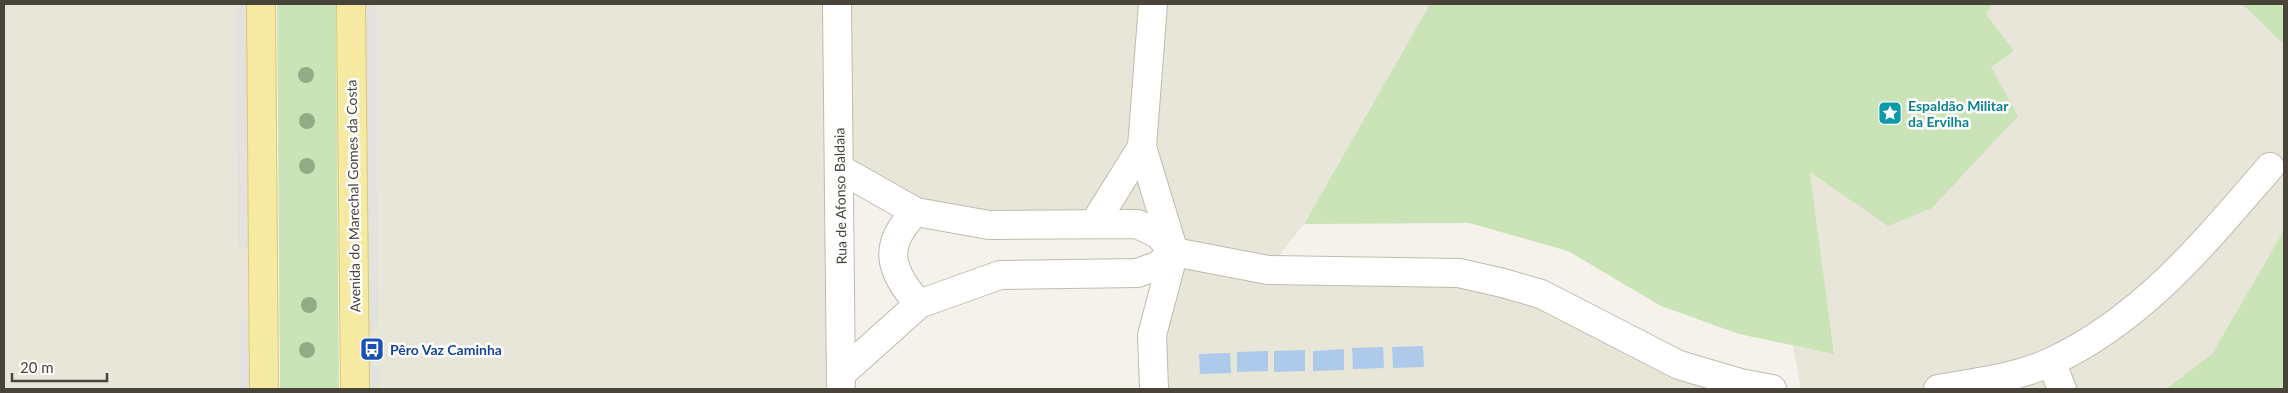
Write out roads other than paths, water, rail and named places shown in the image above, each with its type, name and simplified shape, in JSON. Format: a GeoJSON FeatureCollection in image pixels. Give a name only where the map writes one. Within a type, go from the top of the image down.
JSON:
{"type":"FeatureCollection","features":[{"type":"Feature","properties":{"kind":"main road"},"geometry":{"type":"LineString","coordinates":[[261,4],[264,389]]}},
{"type":"Feature","properties":{"kind":"main road","name":"Avenida do Marechal Gomes da Costa"},"geometry":{"type":"LineString","coordinates":[[351,4],[355,389]]}},
{"type":"Feature","properties":{"kind":"street","name":"Rua de Afonso Baldaia"},"geometry":{"type":"LineString","coordinates":[[837,4],[841,382]]}},
{"type":"Feature","properties":{"kind":"street"},"geometry":{"type":"LineString","coordinates":[[1153,4],[1142,147],[1174,252],[1152,335],[1154,389]]}},
{"type":"Feature","properties":{"kind":"street"},"geometry":{"type":"LineString","coordinates":[[1094,224],[1142,147]]}},
{"type":"Feature","properties":{"kind":"street"},"geometry":{"type":"LineString","coordinates":[[1938,389],[1986,382],[2051,362],[2096,337],[2136,309],[2194,255],[2270,167]]}},
{"type":"Feature","properties":{"kind":"street"},"geometry":{"type":"LineString","coordinates":[[840,169],[916,212],[989,225],[1137,224],[1158,234],[1174,252],[1268,270],[1459,273],[1503,283],[1541,294],[1679,365],[1740,383],[1772,389]]}},
{"type":"Feature","properties":{"kind":"street"},"geometry":{"type":"LineString","coordinates":[[916,212],[899,230],[892,256],[901,283],[919,304]]}},
{"type":"Feature","properties":{"kind":"street"},"geometry":{"type":"LineString","coordinates":[[841,382],[919,304],[1000,275],[1136,273],[1158,266],[1174,252]]}},
{"type":"Feature","properties":{"kind":"street"},"geometry":{"type":"LineString","coordinates":[[2051,362],[2062,389]]}},
{"type":"Feature","properties":{"kind":"water"},"geometry":{"type":"Polygon","coordinates":[[[1423,346],[1424,367],[1393,368],[1392,347],[1423,346]]]}},
{"type":"Feature","properties":{"kind":"water"},"geometry":{"type":"Polygon","coordinates":[[[1383,347],[1384,368],[1353,369],[1352,348],[1383,347]]]}},
{"type":"Feature","properties":{"kind":"water"},"geometry":{"type":"Polygon","coordinates":[[[1344,349],[1344,370],[1313,371],[1313,351],[1344,349]]]}},
{"type":"Feature","properties":{"kind":"water"},"geometry":{"type":"Polygon","coordinates":[[[1305,350],[1305,371],[1274,372],[1274,351],[1305,350]]]}},
{"type":"Feature","properties":{"kind":"water"},"geometry":{"type":"Polygon","coordinates":[[[1268,351],[1268,371],[1237,372],[1237,352],[1268,351]]]}},
{"type":"Feature","properties":{"kind":"water"},"geometry":{"type":"Polygon","coordinates":[[[1230,353],[1231,373],[1200,374],[1199,354],[1230,353]]]}},
{"type":"Feature","properties":{"kind":"place","name":"Espaldão Militar da Ervilha"},"geometry":{"type":"Point","coordinates":[1890,113]}},
{"type":"Feature","properties":{"kind":"place","name":"Pêro Vaz Caminha"},"geometry":{"type":"Point","coordinates":[372,349]}}]}
